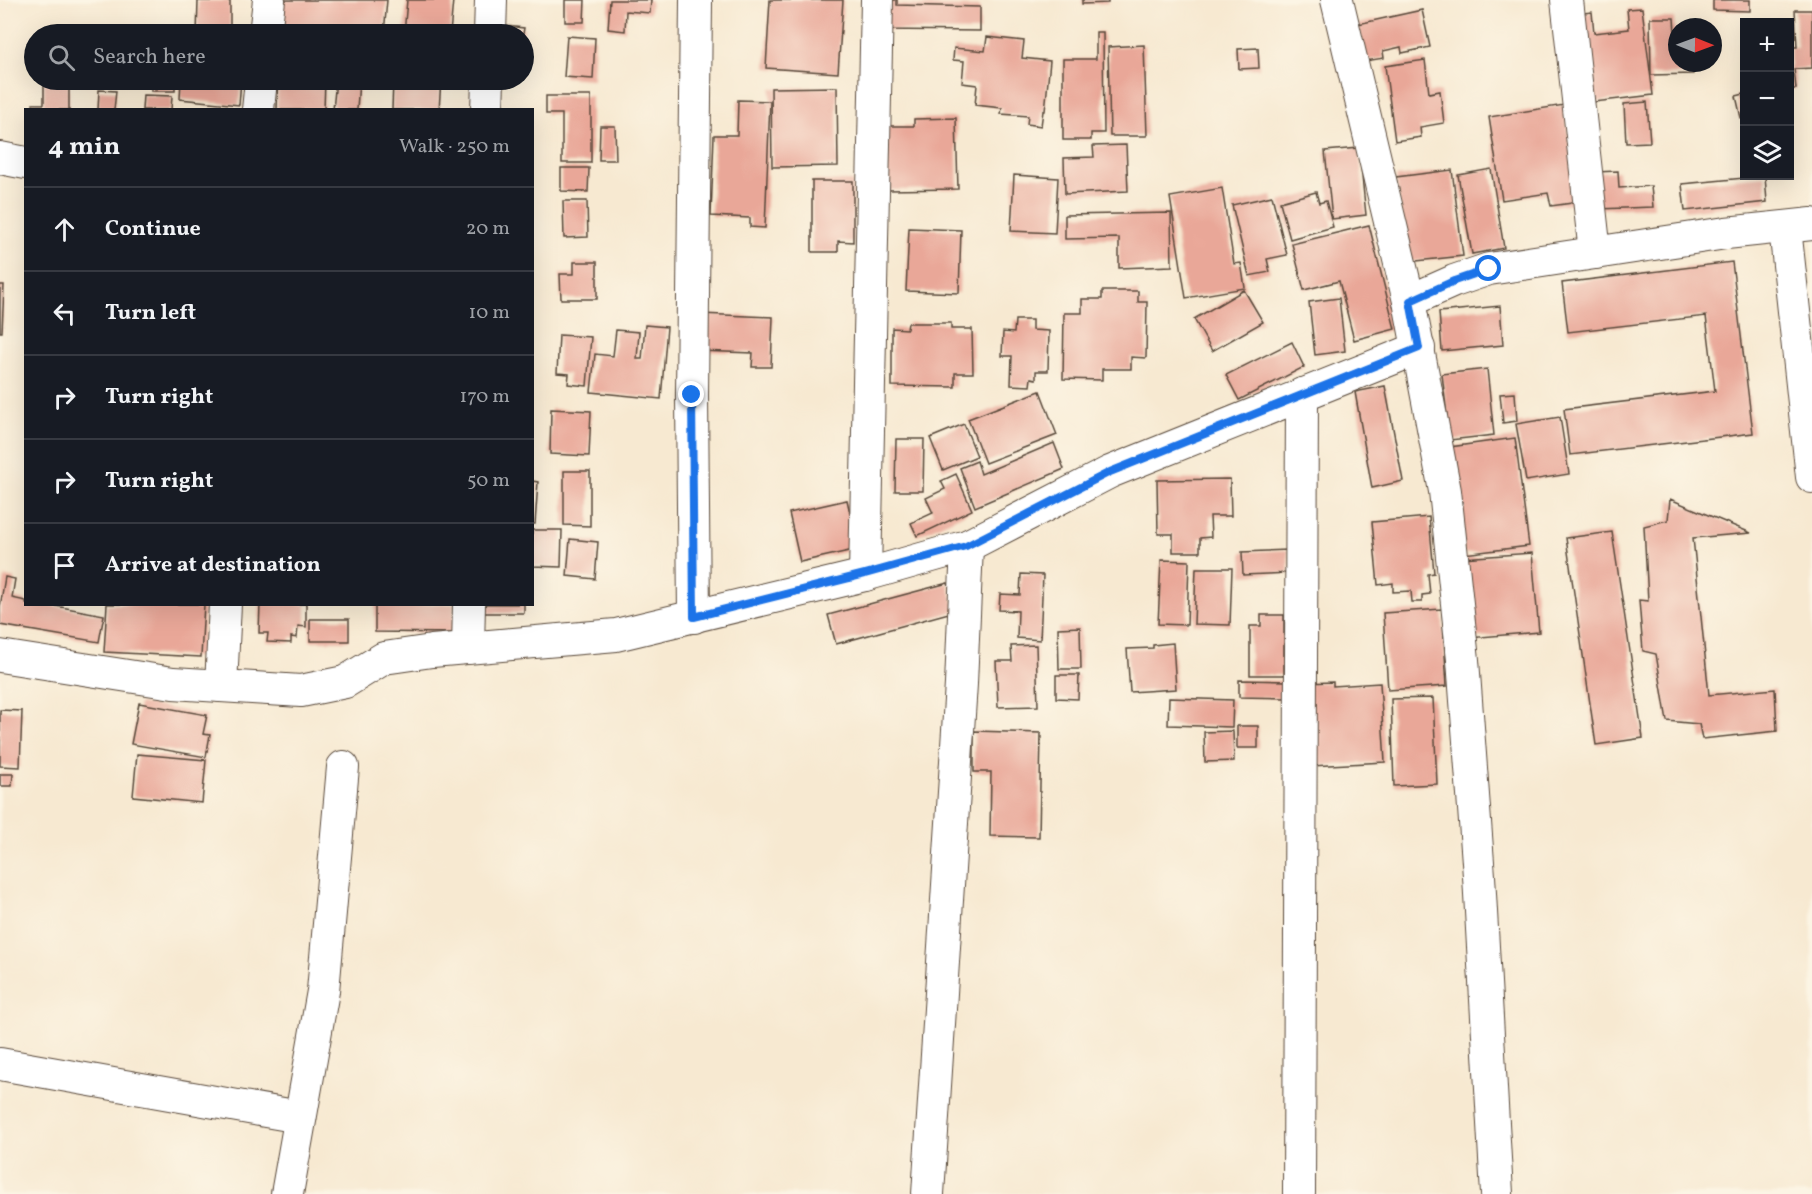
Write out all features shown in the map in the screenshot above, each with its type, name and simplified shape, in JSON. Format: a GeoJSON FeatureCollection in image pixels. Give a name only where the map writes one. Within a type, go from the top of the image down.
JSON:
{"type":"FeatureCollection","features":[{"type":"Feature","properties":{"kind":"street"},"geometry":{"type":"LineString","coordinates":[[267,24],[269,0]]}},
{"type":"Feature","properties":{"kind":"street"},"geometry":{"type":"LineString","coordinates":[[490,24],[491,0]]}},
{"type":"Feature","properties":{"kind":"street"},"geometry":{"type":"LineString","coordinates":[[694,617],[692,395],[696,0]]}},
{"type":"Feature","properties":{"kind":"street"},"geometry":{"type":"LineString","coordinates":[[865,574],[877,0]]}},
{"type":"Feature","properties":{"kind":"street"},"geometry":{"type":"LineString","coordinates":[[1337,0],[1410,301],[1445,491],[1463,660],[1479,876],[1497,1194]]}},
{"type":"Feature","properties":{"kind":"street"},"geometry":{"type":"LineString","coordinates":[[1568,0],[1595,253]]}},
{"type":"Feature","properties":{"kind":"street"},"geometry":{"type":"LineString","coordinates":[[258,108],[260,90]]}},
{"type":"Feature","properties":{"kind":"street"},"geometry":{"type":"LineString","coordinates":[[487,108],[488,90]]}},
{"type":"Feature","properties":{"kind":"street"},"geometry":{"type":"LineString","coordinates":[[0,158],[24,163]]}},
{"type":"Feature","properties":{"kind":"street"},"geometry":{"type":"LineString","coordinates":[[1410,301],[1454,281],[1489,269],[1726,233],[1798,226],[1812,477]]}},
{"type":"Feature","properties":{"kind":"street"},"geometry":{"type":"LineString","coordinates":[[0,656],[173,683],[301,691],[345,682],[384,658],[615,635],[865,574],[966,546],[1110,472],[1419,348]]}},
{"type":"Feature","properties":{"kind":"street"},"geometry":{"type":"LineString","coordinates":[[1299,1194],[1302,394]]}},
{"type":"Feature","properties":{"kind":"street"},"geometry":{"type":"LineString","coordinates":[[928,1194],[961,684],[966,546]]}},
{"type":"Feature","properties":{"kind":"street"},"geometry":{"type":"LineString","coordinates":[[221,686],[225,606]]}},
{"type":"Feature","properties":{"kind":"street"},"geometry":{"type":"LineString","coordinates":[[468,648],[469,606]]}},
{"type":"Feature","properties":{"kind":"street"},"geometry":{"type":"LineString","coordinates":[[287,1194],[323,991],[343,767]]}},
{"type":"Feature","properties":{"kind":"street"},"geometry":{"type":"LineString","coordinates":[[0,1064],[300,1117]]}},
{"type":"Feature","properties":{"kind":"building"},"geometry":{"type":"Polygon","coordinates":[[[280,0],[387,0],[385,24],[279,24],[280,0]]]}},
{"type":"Feature","properties":{"kind":"building"},"geometry":{"type":"Polygon","coordinates":[[[407,0],[453,0],[451,24],[405,24],[407,0]]]}},
{"type":"Feature","properties":{"kind":"building"},"geometry":{"type":"Polygon","coordinates":[[[565,0],[585,0],[584,22],[565,22],[565,0]]]}},
{"type":"Feature","properties":{"kind":"building"},"geometry":{"type":"Polygon","coordinates":[[[610,0],[651,0],[650,13],[626,11],[625,31],[608,29],[610,0]]]}},
{"type":"Feature","properties":{"kind":"building"},"geometry":{"type":"Polygon","coordinates":[[[770,0],[843,0],[838,73],[766,68],[770,0]]]}},
{"type":"Feature","properties":{"kind":"building"},"geometry":{"type":"Polygon","coordinates":[[[884,0],[897,0],[897,5],[980,7],[980,31],[883,30],[884,0]]]}},
{"type":"Feature","properties":{"kind":"building"},"geometry":{"type":"Polygon","coordinates":[[[1082,0],[1108,0],[1108,3],[1082,4],[1082,0]]]}},
{"type":"Feature","properties":{"kind":"building"},"geometry":{"type":"Polygon","coordinates":[[[1713,0],[1750,0],[1750,11],[1713,10],[1713,0]]]}},
{"type":"Feature","properties":{"kind":"building"},"geometry":{"type":"Polygon","coordinates":[[[198,1],[230,1],[230,24],[197,24],[198,1]]]}},
{"type":"Feature","properties":{"kind":"building"},"geometry":{"type":"Polygon","coordinates":[[[1642,8],[1653,95],[1586,103],[1575,14],[1592,12],[1594,33],[1629,29],[1627,9],[1642,8]]]}},
{"type":"Feature","properties":{"kind":"building"},"geometry":{"type":"Polygon","coordinates":[[[1422,10],[1430,47],[1402,53],[1401,47],[1383,51],[1384,58],[1366,61],[1358,24],[1422,10]]]}},
{"type":"Feature","properties":{"kind":"building"},"geometry":{"type":"Polygon","coordinates":[[[1795,10],[1812,10],[1812,68],[1794,69],[1794,47],[1797,47],[1795,10]]]}},
{"type":"Feature","properties":{"kind":"building"},"geometry":{"type":"Polygon","coordinates":[[[1650,18],[1668,18],[1668,72],[1693,72],[1693,74],[1651,75],[1650,18]]]}},
{"type":"Feature","properties":{"kind":"building"},"geometry":{"type":"Polygon","coordinates":[[[1096,32],[1103,32],[1104,133],[1091,133],[1091,140],[1063,140],[1063,59],[1096,59],[1096,32]]]}},
{"type":"Feature","properties":{"kind":"building"},"geometry":{"type":"Polygon","coordinates":[[[567,36],[595,38],[593,79],[564,77],[567,36]]]}},
{"type":"Feature","properties":{"kind":"building"},"geometry":{"type":"Polygon","coordinates":[[[987,37],[1024,41],[1022,58],[1050,61],[1045,111],[1043,111],[1041,126],[1027,124],[1028,116],[1001,114],[1002,108],[975,105],[977,85],[962,83],[964,61],[953,60],[954,48],[985,51],[987,37]]]}},
{"type":"Feature","properties":{"kind":"building"},"geometry":{"type":"Polygon","coordinates":[[[1144,45],[1147,136],[1110,136],[1108,47],[1144,45]]]}},
{"type":"Feature","properties":{"kind":"building"},"geometry":{"type":"Polygon","coordinates":[[[1258,48],[1259,68],[1239,69],[1238,49],[1258,48]]]}},
{"type":"Feature","properties":{"kind":"building"},"geometry":{"type":"Polygon","coordinates":[[[1425,60],[1429,93],[1440,91],[1444,123],[1420,127],[1421,137],[1395,141],[1385,66],[1425,60]]]}},
{"type":"Feature","properties":{"kind":"building"},"geometry":{"type":"Polygon","coordinates":[[[837,87],[838,166],[772,167],[771,88],[837,87]]]}},
{"type":"Feature","properties":{"kind":"building"},"geometry":{"type":"Polygon","coordinates":[[[44,90],[69,90],[69,108],[33,108],[33,104],[44,104],[44,90]]]}},
{"type":"Feature","properties":{"kind":"building"},"geometry":{"type":"Polygon","coordinates":[[[99,90],[116,91],[114,108],[98,108],[99,90]]]}},
{"type":"Feature","properties":{"kind":"building"},"geometry":{"type":"Polygon","coordinates":[[[151,90],[175,90],[175,91],[151,90]]]}},
{"type":"Feature","properties":{"kind":"building"},"geometry":{"type":"Polygon","coordinates":[[[180,90],[240,90],[239,105],[180,99],[180,90]]]}},
{"type":"Feature","properties":{"kind":"building"},"geometry":{"type":"Polygon","coordinates":[[[278,90],[325,90],[324,108],[277,108],[278,90]]]}},
{"type":"Feature","properties":{"kind":"building"},"geometry":{"type":"Polygon","coordinates":[[[335,90],[358,90],[357,108],[333,108],[335,90]]]}},
{"type":"Feature","properties":{"kind":"building"},"geometry":{"type":"Polygon","coordinates":[[[393,90],[440,90],[439,108],[392,108],[393,90]]]}},
{"type":"Feature","properties":{"kind":"building"},"geometry":{"type":"Polygon","coordinates":[[[143,95],[172,96],[171,108],[142,108],[143,95]]]}},
{"type":"Feature","properties":{"kind":"building"},"geometry":{"type":"Polygon","coordinates":[[[1740,95],[1740,114],[1736,96],[1740,95]]]}},
{"type":"Feature","properties":{"kind":"building"},"geometry":{"type":"Polygon","coordinates":[[[546,96],[591,96],[591,163],[562,163],[562,114],[546,114],[546,96]]]}},
{"type":"Feature","properties":{"kind":"building"},"geometry":{"type":"Polygon","coordinates":[[[738,100],[770,101],[765,228],[750,227],[750,218],[711,216],[714,135],[737,135],[738,100]]]}},
{"type":"Feature","properties":{"kind":"building"},"geometry":{"type":"Polygon","coordinates":[[[1647,102],[1650,142],[1626,143],[1624,104],[1647,102]]]}},
{"type":"Feature","properties":{"kind":"building"},"geometry":{"type":"Polygon","coordinates":[[[1564,105],[1579,202],[1551,206],[1548,193],[1502,200],[1489,117],[1564,105]]]}},
{"type":"Feature","properties":{"kind":"building"},"geometry":{"type":"Polygon","coordinates":[[[956,118],[958,189],[888,190],[886,126],[914,126],[914,119],[956,118]]]}},
{"type":"Feature","properties":{"kind":"building"},"geometry":{"type":"Polygon","coordinates":[[[600,126],[615,126],[616,160],[599,160],[600,126]]]}},
{"type":"Feature","properties":{"kind":"building"},"geometry":{"type":"Polygon","coordinates":[[[1126,145],[1128,191],[1065,194],[1064,158],[1094,157],[1093,146],[1126,145]]]}},
{"type":"Feature","properties":{"kind":"building"},"geometry":{"type":"Polygon","coordinates":[[[1359,148],[1366,215],[1332,219],[1325,151],[1359,148]]]}},
{"type":"Feature","properties":{"kind":"building"},"geometry":{"type":"Polygon","coordinates":[[[561,168],[589,168],[588,192],[561,191],[561,168]]]}},
{"type":"Feature","properties":{"kind":"building"},"geometry":{"type":"Polygon","coordinates":[[[1491,169],[1504,248],[1472,254],[1458,175],[1491,169]]]}},
{"type":"Feature","properties":{"kind":"building"},"geometry":{"type":"Polygon","coordinates":[[[1452,170],[1463,256],[1407,262],[1396,177],[1452,170]]]}},
{"type":"Feature","properties":{"kind":"building"},"geometry":{"type":"Polygon","coordinates":[[[1618,171],[1619,188],[1651,186],[1653,207],[1597,209],[1595,172],[1618,171]]]}},
{"type":"Feature","properties":{"kind":"building"},"geometry":{"type":"Polygon","coordinates":[[[1014,175],[1058,178],[1055,233],[1011,231],[1014,175]]]}},
{"type":"Feature","properties":{"kind":"building"},"geometry":{"type":"Polygon","coordinates":[[[1740,178],[1765,180],[1767,202],[1685,211],[1682,184],[1740,178]]]}},
{"type":"Feature","properties":{"kind":"building"},"geometry":{"type":"Polygon","coordinates":[[[812,181],[853,181],[853,242],[838,241],[838,252],[812,252],[812,181]]]}},
{"type":"Feature","properties":{"kind":"building"},"geometry":{"type":"Polygon","coordinates":[[[1222,188],[1234,264],[1241,263],[1245,288],[1186,298],[1170,197],[1222,188]]]}},
{"type":"Feature","properties":{"kind":"building"},"geometry":{"type":"Polygon","coordinates":[[[1316,192],[1319,203],[1326,201],[1333,227],[1290,239],[1280,202],[1316,192]]]}},
{"type":"Feature","properties":{"kind":"building"},"geometry":{"type":"Polygon","coordinates":[[[1272,196],[1287,255],[1267,259],[1270,272],[1249,276],[1232,205],[1272,196]]]}},
{"type":"Feature","properties":{"kind":"building"},"geometry":{"type":"Polygon","coordinates":[[[563,201],[587,201],[588,237],[564,238],[563,201]]]}},
{"type":"Feature","properties":{"kind":"building"},"geometry":{"type":"Polygon","coordinates":[[[1171,213],[1172,266],[1119,268],[1119,238],[1065,239],[1065,215],[1171,213]]]}},
{"type":"Feature","properties":{"kind":"building"},"geometry":{"type":"Polygon","coordinates":[[[1369,225],[1395,329],[1354,340],[1339,281],[1304,290],[1292,244],[1369,225]]]}},
{"type":"Feature","properties":{"kind":"building"},"geometry":{"type":"Polygon","coordinates":[[[909,228],[961,230],[959,293],[906,291],[909,228]]]}},
{"type":"Feature","properties":{"kind":"building"},"geometry":{"type":"Polygon","coordinates":[[[574,262],[597,262],[597,299],[561,299],[560,274],[574,274],[574,262]]]}},
{"type":"Feature","properties":{"kind":"building"},"geometry":{"type":"Polygon","coordinates":[[[1732,262],[1753,433],[1570,455],[1564,409],[1715,391],[1706,316],[1568,332],[1562,283],[1732,262]]]}},
{"type":"Feature","properties":{"kind":"building"},"geometry":{"type":"Polygon","coordinates":[[[0,285],[4,285],[2,332],[0,332],[0,285]]]}},
{"type":"Feature","properties":{"kind":"building"},"geometry":{"type":"Polygon","coordinates":[[[1244,290],[1263,322],[1212,351],[1194,319],[1244,290]]]}},
{"type":"Feature","properties":{"kind":"building"},"geometry":{"type":"Polygon","coordinates":[[[1102,291],[1138,291],[1138,302],[1147,302],[1146,358],[1131,357],[1131,369],[1102,369],[1102,380],[1063,379],[1064,313],[1082,313],[1082,299],[1102,299],[1102,291]]]}},
{"type":"Feature","properties":{"kind":"building"},"geometry":{"type":"Polygon","coordinates":[[[1339,298],[1345,351],[1315,355],[1309,302],[1339,298]]]}},
{"type":"Feature","properties":{"kind":"building"},"geometry":{"type":"Polygon","coordinates":[[[1500,306],[1503,345],[1442,351],[1439,312],[1500,306]]]}},
{"type":"Feature","properties":{"kind":"building"},"geometry":{"type":"Polygon","coordinates":[[[700,314],[773,317],[771,367],[752,367],[753,353],[699,351],[700,314]]]}},
{"type":"Feature","properties":{"kind":"building"},"geometry":{"type":"Polygon","coordinates":[[[1015,320],[1032,320],[1032,330],[1049,331],[1048,371],[1036,371],[1036,379],[1031,378],[1030,386],[1011,385],[1012,356],[1002,356],[1003,332],[1014,333],[1015,320]]]}},
{"type":"Feature","properties":{"kind":"building"},"geometry":{"type":"Polygon","coordinates":[[[908,323],[951,323],[951,329],[972,329],[973,373],[955,373],[955,387],[892,386],[892,328],[907,329],[908,323]]]}},
{"type":"Feature","properties":{"kind":"building"},"geometry":{"type":"Polygon","coordinates":[[[645,325],[667,327],[661,399],[591,392],[595,354],[613,356],[616,330],[639,332],[637,359],[642,359],[645,325]]]}},
{"type":"Feature","properties":{"kind":"building"},"geometry":{"type":"Polygon","coordinates":[[[559,335],[591,337],[587,386],[568,384],[569,374],[557,373],[559,335]]]}},
{"type":"Feature","properties":{"kind":"building"},"geometry":{"type":"Polygon","coordinates":[[[1292,342],[1304,367],[1239,400],[1226,375],[1292,342]]]}},
{"type":"Feature","properties":{"kind":"building"},"geometry":{"type":"Polygon","coordinates":[[[1487,369],[1494,435],[1450,440],[1442,374],[1487,369]]]}},
{"type":"Feature","properties":{"kind":"building"},"geometry":{"type":"Polygon","coordinates":[[[1385,386],[1403,481],[1372,488],[1355,392],[1385,386]]]}},
{"type":"Feature","properties":{"kind":"building"},"geometry":{"type":"Polygon","coordinates":[[[1040,391],[1057,435],[985,463],[968,419],[1040,391]]]}},
{"type":"Feature","properties":{"kind":"building"},"geometry":{"type":"Polygon","coordinates":[[[1515,393],[1517,421],[1503,423],[1500,394],[1515,393]]]}},
{"type":"Feature","properties":{"kind":"building"},"geometry":{"type":"Polygon","coordinates":[[[551,409],[591,411],[589,456],[550,454],[551,409]]]}},
{"type":"Feature","properties":{"kind":"building"},"geometry":{"type":"Polygon","coordinates":[[[1560,417],[1569,474],[1526,481],[1516,424],[1560,417]]]}},
{"type":"Feature","properties":{"kind":"building"},"geometry":{"type":"Polygon","coordinates":[[[964,424],[977,456],[943,470],[930,438],[964,424]]]}},
{"type":"Feature","properties":{"kind":"building"},"geometry":{"type":"Polygon","coordinates":[[[1515,438],[1529,546],[1464,554],[1450,447],[1515,438]]]}},
{"type":"Feature","properties":{"kind":"building"},"geometry":{"type":"Polygon","coordinates":[[[896,439],[924,439],[923,491],[895,491],[896,439]]]}},
{"type":"Feature","properties":{"kind":"building"},"geometry":{"type":"Polygon","coordinates":[[[1054,443],[1064,469],[975,507],[960,468],[977,461],[981,474],[1054,443]]]}},
{"type":"Feature","properties":{"kind":"building"},"geometry":{"type":"Polygon","coordinates":[[[564,471],[590,471],[590,526],[564,525],[564,471]]]}},
{"type":"Feature","properties":{"kind":"building"},"geometry":{"type":"Polygon","coordinates":[[[956,474],[972,510],[917,536],[911,523],[933,513],[926,498],[945,489],[941,481],[956,474]]]}},
{"type":"Feature","properties":{"kind":"building"},"geometry":{"type":"Polygon","coordinates":[[[1230,479],[1231,516],[1210,516],[1211,537],[1200,538],[1200,552],[1173,552],[1173,534],[1158,534],[1157,480],[1230,479]]]}},
{"type":"Feature","properties":{"kind":"building"},"geometry":{"type":"Polygon","coordinates":[[[534,481],[538,482],[534,524],[534,481]]]}},
{"type":"Feature","properties":{"kind":"building"},"geometry":{"type":"Polygon","coordinates":[[[1670,499],[1751,533],[1693,538],[1709,695],[1775,689],[1777,731],[1702,739],[1699,724],[1667,721],[1656,654],[1643,651],[1639,600],[1648,601],[1644,526],[1668,520],[1670,499]]]}},
{"type":"Feature","properties":{"kind":"building"},"geometry":{"type":"Polygon","coordinates":[[[847,500],[858,549],[800,562],[789,513],[847,500]]]}},
{"type":"Feature","properties":{"kind":"building"},"geometry":{"type":"Polygon","coordinates":[[[1429,517],[1434,573],[1428,574],[1430,594],[1422,595],[1422,602],[1412,602],[1411,591],[1393,592],[1393,583],[1378,585],[1372,522],[1429,517]]]}},
{"type":"Feature","properties":{"kind":"building"},"geometry":{"type":"Polygon","coordinates":[[[534,530],[562,530],[561,567],[534,566],[534,530]]]}},
{"type":"Feature","properties":{"kind":"building"},"geometry":{"type":"Polygon","coordinates":[[[1612,532],[1643,738],[1596,745],[1566,538],[1612,532]]]}},
{"type":"Feature","properties":{"kind":"building"},"geometry":{"type":"Polygon","coordinates":[[[570,539],[598,542],[595,579],[567,576],[570,539]]]}},
{"type":"Feature","properties":{"kind":"building"},"geometry":{"type":"Polygon","coordinates":[[[1288,550],[1289,573],[1243,575],[1242,552],[1288,550]]]}},
{"type":"Feature","properties":{"kind":"building"},"geometry":{"type":"Polygon","coordinates":[[[1532,553],[1539,632],[1469,638],[1462,558],[1532,553]]]}},
{"type":"Feature","properties":{"kind":"building"},"geometry":{"type":"Polygon","coordinates":[[[1161,560],[1189,561],[1187,625],[1158,624],[1161,560]]]}},
{"type":"Feature","properties":{"kind":"building"},"geometry":{"type":"Polygon","coordinates":[[[1196,568],[1232,568],[1230,625],[1194,624],[1196,568]]]}},
{"type":"Feature","properties":{"kind":"building"},"geometry":{"type":"Polygon","coordinates":[[[1021,574],[1043,575],[1040,640],[1017,638],[1018,611],[999,610],[1000,594],[1020,595],[1021,574]]]}},
{"type":"Feature","properties":{"kind":"building"},"geometry":{"type":"Polygon","coordinates":[[[5,577],[15,579],[12,598],[24,601],[24,606],[56,606],[104,615],[99,642],[0,625],[0,607],[5,577]]]}},
{"type":"Feature","properties":{"kind":"building"},"geometry":{"type":"Polygon","coordinates":[[[948,583],[956,611],[836,644],[828,615],[948,583]]]}},
{"type":"Feature","properties":{"kind":"building"},"geometry":{"type":"Polygon","coordinates":[[[107,606],[204,606],[201,657],[104,652],[107,606]]]}},
{"type":"Feature","properties":{"kind":"building"},"geometry":{"type":"Polygon","coordinates":[[[260,606],[306,606],[306,627],[298,626],[297,638],[291,637],[291,643],[267,642],[268,633],[259,633],[260,606]]]}},
{"type":"Feature","properties":{"kind":"building"},"geometry":{"type":"Polygon","coordinates":[[[375,606],[454,606],[454,633],[375,632],[375,606]]]}},
{"type":"Feature","properties":{"kind":"building"},"geometry":{"type":"Polygon","coordinates":[[[475,606],[524,606],[524,613],[475,613],[475,606]]]}},
{"type":"Feature","properties":{"kind":"building"},"geometry":{"type":"Polygon","coordinates":[[[1442,609],[1447,686],[1388,690],[1383,613],[1442,609]]]}},
{"type":"Feature","properties":{"kind":"building"},"geometry":{"type":"Polygon","coordinates":[[[1261,615],[1284,615],[1284,675],[1250,675],[1250,626],[1261,626],[1261,615]]]}},
{"type":"Feature","properties":{"kind":"building"},"geometry":{"type":"Polygon","coordinates":[[[310,619],[349,619],[349,641],[310,641],[310,619]]]}},
{"type":"Feature","properties":{"kind":"building"},"geometry":{"type":"Polygon","coordinates":[[[1080,627],[1081,669],[1059,669],[1058,628],[1080,627]]]}},
{"type":"Feature","properties":{"kind":"building"},"geometry":{"type":"Polygon","coordinates":[[[1173,643],[1176,689],[1130,692],[1127,649],[1153,648],[1153,645],[1173,643]]]}},
{"type":"Feature","properties":{"kind":"building"},"geometry":{"type":"Polygon","coordinates":[[[1036,645],[1038,706],[998,707],[996,661],[1012,661],[1011,646],[1036,645]]]}},
{"type":"Feature","properties":{"kind":"building"},"geometry":{"type":"Polygon","coordinates":[[[1056,675],[1079,675],[1078,699],[1056,698],[1056,675]]]}},
{"type":"Feature","properties":{"kind":"building"},"geometry":{"type":"Polygon","coordinates":[[[1239,680],[1286,681],[1286,698],[1239,697],[1239,680]]]}},
{"type":"Feature","properties":{"kind":"building"},"geometry":{"type":"Polygon","coordinates":[[[1333,682],[1333,686],[1380,683],[1385,762],[1311,766],[1306,683],[1333,682]]]}},
{"type":"Feature","properties":{"kind":"building"},"geometry":{"type":"Polygon","coordinates":[[[1169,698],[1233,700],[1232,727],[1168,725],[1169,698]]]}},
{"type":"Feature","properties":{"kind":"building"},"geometry":{"type":"Polygon","coordinates":[[[1433,698],[1437,784],[1394,786],[1391,699],[1433,698]]]}},
{"type":"Feature","properties":{"kind":"building"},"geometry":{"type":"Polygon","coordinates":[[[139,703],[207,715],[203,734],[210,735],[206,757],[131,744],[139,703]]]}},
{"type":"Feature","properties":{"kind":"building"},"geometry":{"type":"Polygon","coordinates":[[[0,710],[22,711],[20,767],[0,766],[0,710]]]}},
{"type":"Feature","properties":{"kind":"building"},"geometry":{"type":"Polygon","coordinates":[[[1237,726],[1258,726],[1258,748],[1237,748],[1237,726]]]}},
{"type":"Feature","properties":{"kind":"building"},"geometry":{"type":"Polygon","coordinates":[[[974,731],[1041,733],[1039,837],[990,836],[991,772],[974,772],[974,731]]]}},
{"type":"Feature","properties":{"kind":"building"},"geometry":{"type":"Polygon","coordinates":[[[1233,731],[1234,761],[1205,762],[1204,732],[1233,731]]]}},
{"type":"Feature","properties":{"kind":"building"},"geometry":{"type":"Polygon","coordinates":[[[137,754],[206,760],[202,803],[133,796],[137,754]]]}},
{"type":"Feature","properties":{"kind":"building"},"geometry":{"type":"Polygon","coordinates":[[[0,774],[13,774],[12,786],[0,786],[0,774]]]}},
{"type":"Feature","properties":{"kind":"route"},"geometry":{"type":"LineString","coordinates":[[692,395],[694,617],[966,546],[1110,472],[1419,348],[1410,301],[1454,281],[1489,269]]}}]}
